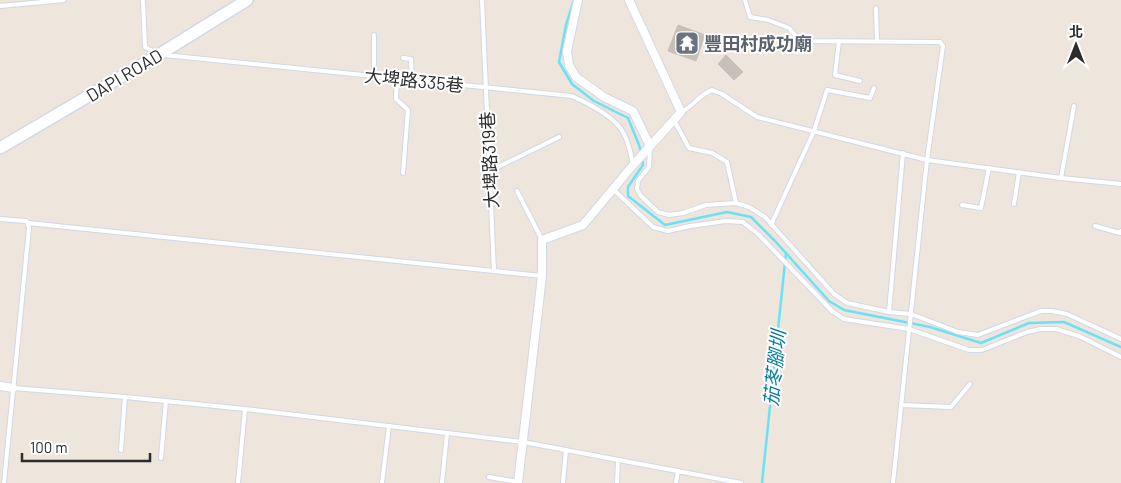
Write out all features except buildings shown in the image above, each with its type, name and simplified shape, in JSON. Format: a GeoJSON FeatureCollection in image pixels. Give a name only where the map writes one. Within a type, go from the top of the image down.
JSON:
{"type":"FeatureCollection","features":[{"type":"Feature","properties":{"kind":"main road","name":"DAPI ROAD"},"geometry":{"type":"LineString","coordinates":[[0,148],[160,54],[247,0]]}},
{"type":"Feature","properties":{"kind":"street"},"geometry":{"type":"LineString","coordinates":[[578,0],[567,51],[569,65],[576,77],[604,97],[633,111],[650,146]]}},
{"type":"Feature","properties":{"kind":"street"},"geometry":{"type":"LineString","coordinates":[[518,483],[542,276],[542,240],[583,224],[681,112],[629,0]]}},
{"type":"Feature","properties":{"kind":"street"},"geometry":{"type":"LineString","coordinates":[[0,386],[14,388]]}},
{"type":"Feature","properties":{"kind":"lane"},"geometry":{"type":"LineString","coordinates":[[0,6],[64,0]]}},
{"type":"Feature","properties":{"kind":"lane"},"geometry":{"type":"LineString","coordinates":[[143,0],[145,47],[160,54]]}},
{"type":"Feature","properties":{"kind":"lane","name":"大埤路319巷"},"geometry":{"type":"LineString","coordinates":[[482,0],[494,270]]}},
{"type":"Feature","properties":{"kind":"lane"},"geometry":{"type":"LineString","coordinates":[[745,0],[750,17],[768,20],[789,28],[800,41],[940,42],[943,46],[928,160],[893,483]]}},
{"type":"Feature","properties":{"kind":"lane"},"geometry":{"type":"LineString","coordinates":[[876,8],[877,41]]}},
{"type":"Feature","properties":{"kind":"lane"},"geometry":{"type":"LineString","coordinates":[[374,35],[374,76]]}},
{"type":"Feature","properties":{"kind":"lane"},"geometry":{"type":"LineString","coordinates":[[839,41],[835,75],[860,81]]}},
{"type":"Feature","properties":{"kind":"lane","name":"大埤路335巷"},"geometry":{"type":"LineString","coordinates":[[160,54],[572,96],[589,104],[610,118],[624,132],[633,165]]}},
{"type":"Feature","properties":{"kind":"lane"},"geometry":{"type":"LineString","coordinates":[[403,58],[411,59],[412,80]]}},
{"type":"Feature","properties":{"kind":"lane"},"geometry":{"type":"LineString","coordinates":[[397,78],[396,98],[408,110],[403,173]]}},
{"type":"Feature","properties":{"kind":"lane"},"geometry":{"type":"LineString","coordinates":[[771,224],[814,131],[827,90],[870,98],[874,88]]}},
{"type":"Feature","properties":{"kind":"lane"},"geometry":{"type":"LineString","coordinates":[[681,112],[687,110],[706,92],[712,90],[727,96],[757,117],[928,160],[1121,184]]}},
{"type":"Feature","properties":{"kind":"lane"},"geometry":{"type":"LineString","coordinates":[[1061,178],[1074,106]]}},
{"type":"Feature","properties":{"kind":"lane"},"geometry":{"type":"LineString","coordinates":[[674,120],[689,148],[712,153],[727,162],[736,203]]}},
{"type":"Feature","properties":{"kind":"lane"},"geometry":{"type":"LineString","coordinates":[[490,171],[558,138]]}},
{"type":"Feature","properties":{"kind":"lane"},"geometry":{"type":"LineString","coordinates":[[650,146],[649,167],[638,181],[637,189],[641,196],[658,212],[669,215],[683,213],[706,205],[736,203],[749,207],[765,217],[834,294],[847,303],[888,312],[911,314],[958,332],[978,335],[1041,311],[1052,311],[1067,314],[1121,339]]}},
{"type":"Feature","properties":{"kind":"lane"},"geometry":{"type":"LineString","coordinates":[[888,312],[903,153]]}},
{"type":"Feature","properties":{"kind":"lane"},"geometry":{"type":"LineString","coordinates":[[962,205],[981,208],[989,168]]}},
{"type":"Feature","properties":{"kind":"lane"},"geometry":{"type":"LineString","coordinates":[[1014,204],[1019,172]]}},
{"type":"Feature","properties":{"kind":"lane"},"geometry":{"type":"LineString","coordinates":[[613,188],[653,227],[668,231],[708,223],[743,222],[759,235],[832,311],[844,319],[909,328],[969,350],[982,350],[1027,332],[1041,329],[1056,329],[1079,336],[1121,357]]}},
{"type":"Feature","properties":{"kind":"lane"},"geometry":{"type":"LineString","coordinates":[[517,191],[542,240]]}},
{"type":"Feature","properties":{"kind":"lane"},"geometry":{"type":"LineString","coordinates":[[0,219],[542,276]]}},
{"type":"Feature","properties":{"kind":"lane"},"geometry":{"type":"LineString","coordinates":[[4,483],[28,223]]}},
{"type":"Feature","properties":{"kind":"lane"},"geometry":{"type":"LineString","coordinates":[[1095,226],[1120,233],[1121,231]]}},
{"type":"Feature","properties":{"kind":"lane"},"geometry":{"type":"LineString","coordinates":[[901,405],[952,406],[970,384]]}},
{"type":"Feature","properties":{"kind":"lane"},"geometry":{"type":"LineString","coordinates":[[14,388],[246,409],[522,442],[741,483]]}},
{"type":"Feature","properties":{"kind":"lane"},"geometry":{"type":"LineString","coordinates":[[121,450],[125,397]]}},
{"type":"Feature","properties":{"kind":"lane"},"geometry":{"type":"LineString","coordinates":[[161,458],[166,401]]}},
{"type":"Feature","properties":{"kind":"lane"},"geometry":{"type":"LineString","coordinates":[[238,483],[246,409]]}},
{"type":"Feature","properties":{"kind":"lane"},"geometry":{"type":"LineString","coordinates":[[382,483],[389,426]]}},
{"type":"Feature","properties":{"kind":"lane"},"geometry":{"type":"LineString","coordinates":[[442,483],[447,433]]}},
{"type":"Feature","properties":{"kind":"lane"},"geometry":{"type":"LineString","coordinates":[[563,483],[566,450]]}},
{"type":"Feature","properties":{"kind":"lane"},"geometry":{"type":"LineString","coordinates":[[618,460],[618,483]]}},
{"type":"Feature","properties":{"kind":"lane"},"geometry":{"type":"LineString","coordinates":[[676,483],[678,471]]}},
{"type":"Feature","properties":{"kind":"lane"},"geometry":{"type":"LineString","coordinates":[[489,477],[518,483]]}},
{"type":"Feature","properties":{"kind":"waterway"},"geometry":{"type":"LineString","coordinates":[[574,0],[566,25],[559,62],[572,84],[594,101],[628,118],[641,152]]}},
{"type":"Feature","properties":{"kind":"waterway"},"geometry":{"type":"LineString","coordinates":[[642,158],[643,165],[628,187],[628,196],[665,225],[727,212],[751,217],[829,301],[844,310],[930,327],[981,343],[1029,323],[1064,322],[1121,347]]}},
{"type":"Feature","properties":{"kind":"waterway","name":"茄苳腳圳"},"geometry":{"type":"LineString","coordinates":[[762,483],[786,253]]}},
{"type":"Feature","properties":{"kind":"place","name":"豐田村成功廟"},"geometry":{"type":"Point","coordinates":[687,43]}}]}
